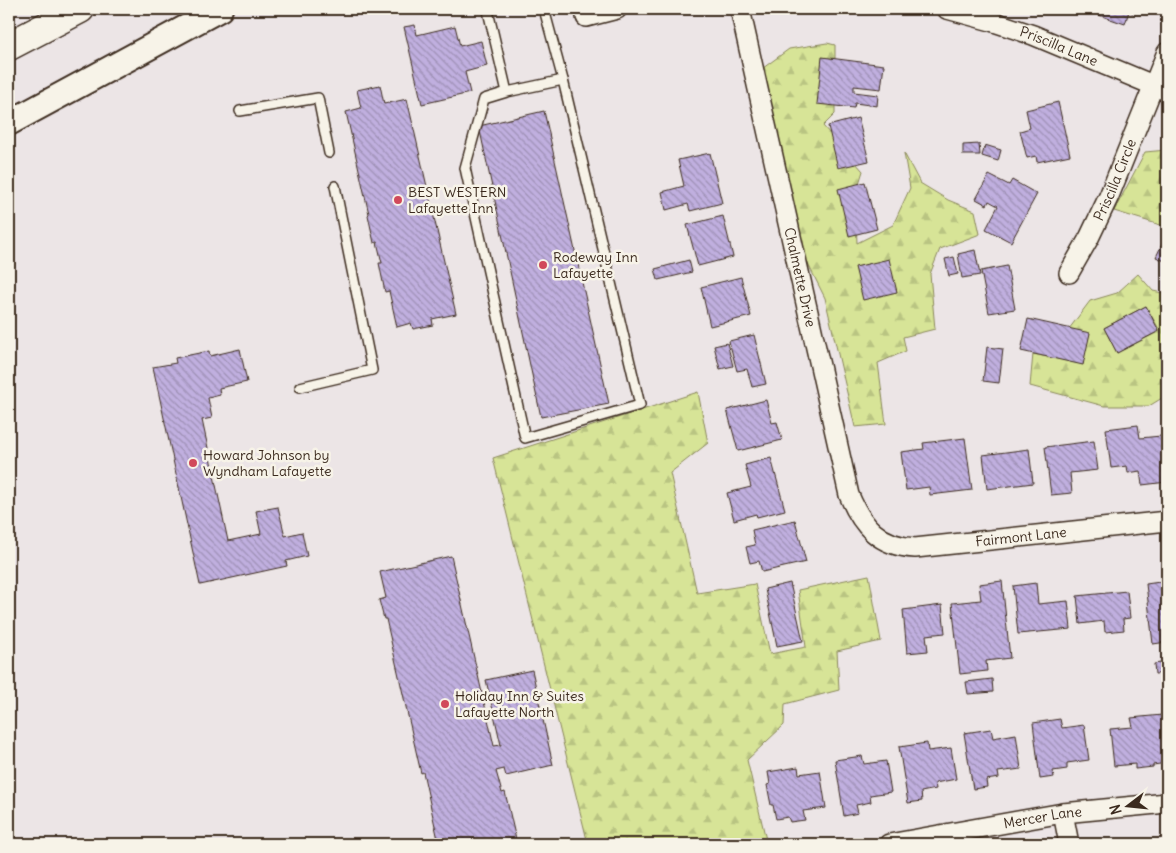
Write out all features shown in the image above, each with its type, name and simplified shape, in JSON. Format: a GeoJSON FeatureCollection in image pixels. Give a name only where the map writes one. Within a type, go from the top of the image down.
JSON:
{"type":"FeatureCollection","features":[{"type":"Feature","properties":{"kind":"highway"},"geometry":{"type":"LineString","coordinates":[[9,46],[80,9]]}},
{"type":"Feature","properties":{"kind":"street"},"geometry":{"type":"LineString","coordinates":[[9,123],[220,9]]}},
{"type":"Feature","properties":{"kind":"street"},"geometry":{"type":"LineString","coordinates":[[586,17],[617,9]]}},
{"type":"Feature","properties":{"kind":"street","name":"Chalmette Drive"},"geometry":{"type":"LineString","coordinates":[[740,9],[849,495],[868,528],[878,536]]}},
{"type":"Feature","properties":{"kind":"street","name":"Priscilla Lane"},"geometry":{"type":"LineString","coordinates":[[947,9],[1033,35],[1161,88]]}},
{"type":"Feature","properties":{"kind":"street","name":"Priscilla Circle"},"geometry":{"type":"LineString","coordinates":[[1069,272],[1089,238],[1161,88],[1167,52]]}},
{"type":"Feature","properties":{"kind":"street","name":"Fairmont Lane"},"geometry":{"type":"LineString","coordinates":[[878,536],[893,545],[915,548],[1167,521]]}},
{"type":"Feature","properties":{"kind":"street","name":"Mercer Lane"},"geometry":{"type":"LineString","coordinates":[[889,844],[1063,813],[1167,802]]}},
{"type":"Feature","properties":{"kind":"street"},"geometry":{"type":"LineString","coordinates":[[1063,813],[1069,844]]}},
{"type":"Feature","properties":{"kind":"lane"},"geometry":{"type":"LineString","coordinates":[[498,9],[486,10],[508,92]]}},
{"type":"Feature","properties":{"kind":"lane"},"geometry":{"type":"LineString","coordinates":[[544,9],[562,80],[640,405],[525,438],[464,168],[484,99],[562,80]]}},
{"type":"Feature","properties":{"kind":"lane"},"geometry":{"type":"LineString","coordinates":[[240,111],[318,98],[329,153]]}},
{"type":"Feature","properties":{"kind":"lane"},"geometry":{"type":"LineString","coordinates":[[300,387],[372,370],[335,186]]}},
{"type":"Feature","properties":{"kind":"green space"},"geometry":{"type":"Polygon","coordinates":[[[827,43],[835,45],[835,114],[823,126],[863,171],[855,196],[857,243],[893,225],[910,188],[904,153],[920,183],[948,200],[975,211],[980,234],[940,249],[930,274],[935,329],[903,337],[906,351],[878,363],[886,424],[855,427],[825,298],[804,256],[759,71],[789,49],[827,43]]]}},
{"type":"Feature","properties":{"kind":"green space"},"geometry":{"type":"Polygon","coordinates":[[[1167,150],[1167,227],[1114,211],[1145,152],[1167,150]]]}},
{"type":"Feature","properties":{"kind":"green space"},"geometry":{"type":"Polygon","coordinates":[[[1138,274],[1153,291],[1167,294],[1167,395],[1149,406],[1104,406],[1030,386],[1033,354],[1083,364],[1069,329],[1090,301],[1117,293],[1138,274]],[[1146,306],[1104,328],[1117,353],[1160,331],[1146,306]]]}},
{"type":"Feature","properties":{"kind":"green space"},"geometry":{"type":"Polygon","coordinates":[[[698,392],[708,443],[670,473],[697,593],[755,584],[770,654],[806,647],[798,590],[869,575],[881,641],[837,651],[839,690],[785,704],[784,725],[747,760],[767,844],[588,844],[493,458],[698,392]]]}},
{"type":"Feature","properties":{"kind":"building"},"geometry":{"type":"Polygon","coordinates":[[[1091,9],[1134,9],[1133,13],[1129,11],[1125,24],[1090,12],[1091,9]]]}},
{"type":"Feature","properties":{"kind":"building"},"geometry":{"type":"Polygon","coordinates":[[[415,25],[417,35],[455,26],[460,46],[481,41],[487,66],[465,72],[470,93],[422,104],[404,27],[415,25]]]}},
{"type":"Feature","properties":{"kind":"building"},"geometry":{"type":"Polygon","coordinates":[[[822,57],[884,65],[881,89],[854,86],[854,92],[878,95],[877,106],[855,103],[854,108],[817,104],[822,57]]]}},
{"type":"Feature","properties":{"kind":"building","name":"BEST WESTERN Lafayette Inn"},"geometry":{"type":"Polygon","coordinates":[[[380,85],[384,104],[407,99],[456,314],[432,319],[433,325],[413,329],[411,323],[397,327],[389,291],[385,292],[379,263],[382,263],[377,242],[374,243],[346,112],[361,108],[357,90],[380,85]]]}},
{"type":"Feature","properties":{"kind":"building"},"geometry":{"type":"Polygon","coordinates":[[[1058,102],[1070,155],[1037,162],[1036,156],[1027,158],[1020,131],[1030,128],[1026,110],[1058,102]]]}},
{"type":"Feature","properties":{"kind":"building","name":"Rodeway Inn Lafayette"},"geometry":{"type":"Polygon","coordinates":[[[544,111],[609,404],[541,417],[479,126],[544,111]]]}},
{"type":"Feature","properties":{"kind":"building"},"geometry":{"type":"Polygon","coordinates":[[[858,118],[869,161],[838,168],[828,126],[858,118]]]}},
{"type":"Feature","properties":{"kind":"building"},"geometry":{"type":"Polygon","coordinates":[[[979,144],[980,155],[963,155],[963,145],[979,144]]]}},
{"type":"Feature","properties":{"kind":"building"},"geometry":{"type":"Polygon","coordinates":[[[985,145],[1001,150],[998,161],[982,156],[985,145]]]}},
{"type":"Feature","properties":{"kind":"building"},"geometry":{"type":"Polygon","coordinates":[[[710,153],[722,203],[690,211],[688,204],[666,210],[662,192],[684,186],[678,160],[710,153]]]}},
{"type":"Feature","properties":{"kind":"building"},"geometry":{"type":"Polygon","coordinates":[[[989,175],[1009,185],[1012,180],[1037,194],[1011,242],[986,229],[998,206],[989,201],[987,205],[976,199],[989,175]]]}},
{"type":"Feature","properties":{"kind":"building"},"geometry":{"type":"Polygon","coordinates":[[[865,182],[877,229],[849,236],[838,189],[865,182]]]}},
{"type":"Feature","properties":{"kind":"building"},"geometry":{"type":"Polygon","coordinates":[[[723,216],[733,257],[698,266],[687,225],[723,216]]]}},
{"type":"Feature","properties":{"kind":"building"},"geometry":{"type":"Polygon","coordinates":[[[1164,240],[1167,241],[1167,262],[1156,257],[1164,240]]]}},
{"type":"Feature","properties":{"kind":"building"},"geometry":{"type":"Polygon","coordinates":[[[975,250],[980,275],[962,278],[958,254],[975,250]]]}},
{"type":"Feature","properties":{"kind":"building"},"geometry":{"type":"Polygon","coordinates":[[[954,257],[958,274],[949,276],[945,259],[954,257]]]}},
{"type":"Feature","properties":{"kind":"building"},"geometry":{"type":"Polygon","coordinates":[[[889,259],[897,292],[863,300],[855,267],[889,259]]]}},
{"type":"Feature","properties":{"kind":"building"},"geometry":{"type":"Polygon","coordinates":[[[689,260],[692,272],[658,280],[655,269],[689,260]]]}},
{"type":"Feature","properties":{"kind":"building"},"geometry":{"type":"Polygon","coordinates":[[[1007,266],[1015,309],[989,313],[981,271],[1007,266]]]}},
{"type":"Feature","properties":{"kind":"building"},"geometry":{"type":"Polygon","coordinates":[[[741,277],[751,316],[710,326],[701,287],[741,277]]]}},
{"type":"Feature","properties":{"kind":"building"},"geometry":{"type":"Polygon","coordinates":[[[1146,306],[1159,331],[1117,353],[1104,328],[1146,306]]]}},
{"type":"Feature","properties":{"kind":"building"},"geometry":{"type":"Polygon","coordinates":[[[1028,319],[1090,333],[1083,365],[1021,351],[1028,319]]]}},
{"type":"Feature","properties":{"kind":"building"},"geometry":{"type":"Polygon","coordinates":[[[754,335],[766,384],[752,387],[747,369],[737,371],[729,341],[754,335]]]}},
{"type":"Feature","properties":{"kind":"building"},"geometry":{"type":"Polygon","coordinates":[[[727,343],[733,366],[720,369],[714,346],[727,343]]]}},
{"type":"Feature","properties":{"kind":"building"},"geometry":{"type":"Polygon","coordinates":[[[987,347],[1003,349],[999,383],[983,381],[987,347]]]}},
{"type":"Feature","properties":{"kind":"building","name":"Howard Johnson by Wyndham Lafayette"},"geometry":{"type":"Polygon","coordinates":[[[240,349],[247,382],[219,388],[220,395],[208,398],[212,418],[202,420],[228,541],[261,534],[256,511],[278,507],[285,536],[302,532],[307,556],[286,561],[287,566],[200,585],[153,367],[176,363],[175,358],[209,351],[210,356],[240,349]]]}},
{"type":"Feature","properties":{"kind":"building"},"geometry":{"type":"Polygon","coordinates":[[[766,400],[772,423],[777,422],[782,440],[738,451],[727,410],[766,400]]]}},
{"type":"Feature","properties":{"kind":"building"},"geometry":{"type":"Polygon","coordinates":[[[1138,425],[1140,438],[1161,436],[1167,482],[1142,485],[1140,471],[1128,473],[1127,466],[1111,468],[1106,429],[1138,425]]]}},
{"type":"Feature","properties":{"kind":"building"},"geometry":{"type":"Polygon","coordinates":[[[965,438],[972,490],[930,495],[929,487],[906,490],[901,452],[924,449],[923,443],[965,438]]]}},
{"type":"Feature","properties":{"kind":"building"},"geometry":{"type":"Polygon","coordinates":[[[1094,441],[1098,470],[1070,473],[1072,493],[1051,495],[1045,447],[1094,441]]]}},
{"type":"Feature","properties":{"kind":"building"},"geometry":{"type":"Polygon","coordinates":[[[1029,449],[1033,483],[987,489],[983,455],[1029,449]]]}},
{"type":"Feature","properties":{"kind":"building"},"geometry":{"type":"Polygon","coordinates":[[[771,458],[785,510],[757,517],[756,514],[734,520],[727,493],[751,487],[745,465],[771,458]]]}},
{"type":"Feature","properties":{"kind":"building"},"geometry":{"type":"Polygon","coordinates":[[[795,520],[806,562],[762,572],[759,561],[750,563],[746,547],[755,545],[752,530],[795,520]]]}},
{"type":"Feature","properties":{"kind":"building","name":"Holiday Inn & Suites Lafayette North"},"geometry":{"type":"Polygon","coordinates":[[[451,556],[494,746],[501,745],[486,680],[532,670],[553,765],[506,776],[504,769],[496,771],[502,793],[505,792],[517,844],[439,844],[386,619],[384,619],[379,600],[386,598],[380,572],[451,556]]]}},
{"type":"Feature","properties":{"kind":"building"},"geometry":{"type":"Polygon","coordinates":[[[1002,581],[1010,658],[986,661],[987,671],[960,674],[952,603],[981,600],[979,584],[1002,581]]]}},
{"type":"Feature","properties":{"kind":"building"},"geometry":{"type":"Polygon","coordinates":[[[1167,581],[1167,642],[1153,644],[1146,584],[1167,581]]]}},
{"type":"Feature","properties":{"kind":"building"},"geometry":{"type":"Polygon","coordinates":[[[790,583],[803,641],[777,646],[765,589],[790,583]]]}},
{"type":"Feature","properties":{"kind":"building"},"geometry":{"type":"Polygon","coordinates":[[[1036,583],[1038,604],[1068,601],[1071,629],[1018,634],[1013,586],[1036,583]]]}},
{"type":"Feature","properties":{"kind":"building"},"geometry":{"type":"Polygon","coordinates":[[[1127,591],[1130,618],[1123,619],[1124,630],[1105,632],[1104,621],[1080,624],[1077,596],[1127,591]]]}},
{"type":"Feature","properties":{"kind":"building"},"geometry":{"type":"Polygon","coordinates":[[[942,605],[945,633],[926,635],[928,651],[907,653],[903,610],[942,605]]]}},
{"type":"Feature","properties":{"kind":"building"},"geometry":{"type":"Polygon","coordinates":[[[1167,662],[1167,673],[1155,674],[1154,664],[1167,662]]]}},
{"type":"Feature","properties":{"kind":"building"},"geometry":{"type":"Polygon","coordinates":[[[992,679],[993,692],[968,694],[966,682],[992,679]]]}},
{"type":"Feature","properties":{"kind":"building"},"geometry":{"type":"Polygon","coordinates":[[[1162,715],[1167,763],[1135,769],[1135,764],[1114,766],[1110,729],[1133,727],[1131,718],[1162,715]]]}},
{"type":"Feature","properties":{"kind":"building"},"geometry":{"type":"Polygon","coordinates":[[[1060,719],[1062,728],[1084,725],[1089,760],[1067,763],[1067,769],[1053,771],[1054,777],[1040,779],[1033,723],[1060,719]]]}},
{"type":"Feature","properties":{"kind":"building"},"geometry":{"type":"Polygon","coordinates":[[[991,729],[993,738],[1016,734],[1021,769],[998,772],[999,778],[986,780],[987,787],[973,789],[964,733],[991,729]]]}},
{"type":"Feature","properties":{"kind":"building"},"geometry":{"type":"Polygon","coordinates":[[[927,743],[928,751],[951,748],[956,779],[935,783],[936,789],[921,792],[922,801],[908,803],[899,747],[927,743]]]}},
{"type":"Feature","properties":{"kind":"building"},"geometry":{"type":"Polygon","coordinates":[[[862,756],[864,764],[886,761],[891,792],[870,795],[871,802],[856,805],[858,813],[844,816],[835,760],[862,756]]]}},
{"type":"Feature","properties":{"kind":"building"},"geometry":{"type":"Polygon","coordinates":[[[798,767],[799,774],[820,771],[826,808],[803,811],[805,820],[790,822],[788,817],[776,819],[767,785],[770,784],[768,772],[798,767]]]}},
{"type":"Feature","properties":{"kind":"place","name":"BEST WESTERN Lafayette Inn"},"geometry":{"type":"Point","coordinates":[398,200]}},
{"type":"Feature","properties":{"kind":"place","name":"Rodeway Inn Lafayette"},"geometry":{"type":"Point","coordinates":[543,265]}},
{"type":"Feature","properties":{"kind":"place","name":"Howard Johnson by Wyndham Lafayette"},"geometry":{"type":"Point","coordinates":[193,463]}},
{"type":"Feature","properties":{"kind":"place","name":"Holiday Inn & Suites Lafayette North"},"geometry":{"type":"Point","coordinates":[445,704]}}]}
